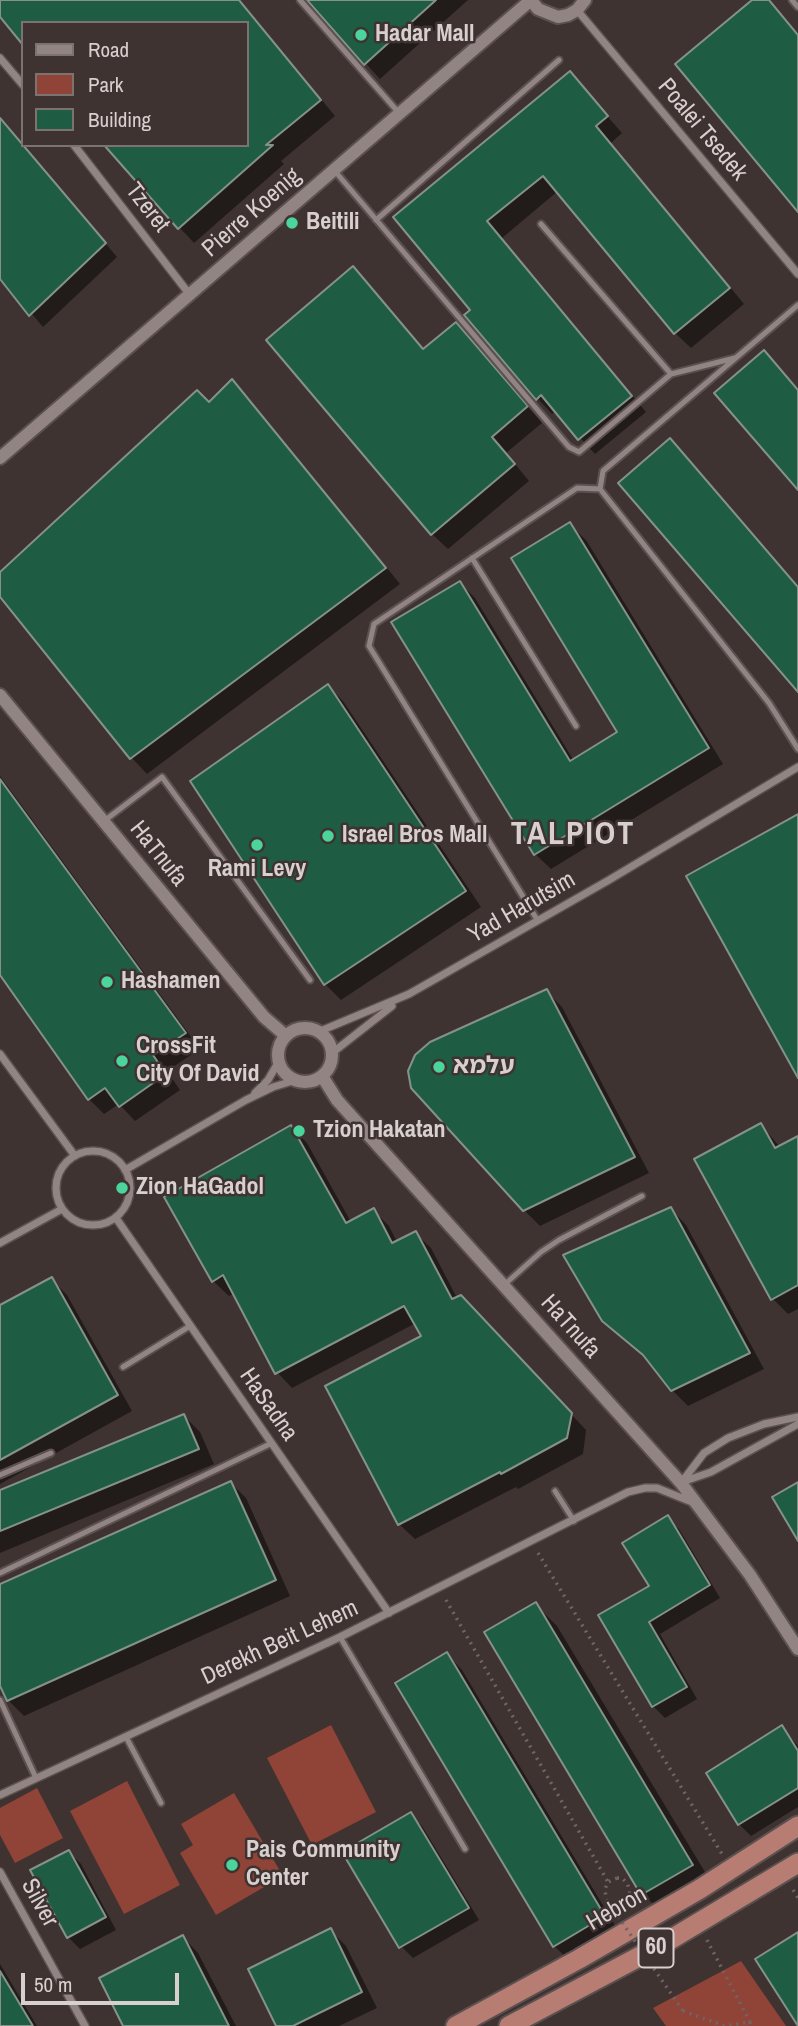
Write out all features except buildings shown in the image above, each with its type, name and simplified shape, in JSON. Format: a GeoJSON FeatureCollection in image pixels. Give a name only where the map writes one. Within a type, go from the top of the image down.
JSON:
{"type":"FeatureCollection","features":[{"type":"Feature","properties":{"kind":"highway","name":"Hebron"},"geometry":{"type":"LineString","coordinates":[[456,2026],[579,1959],[798,1826]]}},
{"type":"Feature","properties":{"kind":"highway","name":"60"},"geometry":{"type":"LineString","coordinates":[[509,2026],[699,1924],[798,1863]]}},
{"type":"Feature","properties":{"kind":"street","name":"Pierre Koenig"},"geometry":{"type":"LineString","coordinates":[[0,458],[531,0]]}},
{"type":"Feature","properties":{"kind":"street"},"geometry":{"type":"LineString","coordinates":[[531,0],[538,9],[558,17],[568,15],[581,5]]}},
{"type":"Feature","properties":{"kind":"street","name":"Poalei Tsedek"},"geometry":{"type":"LineString","coordinates":[[581,5],[798,274]]}},
{"type":"Feature","properties":{"kind":"street"},"geometry":{"type":"LineString","coordinates":[[0,58],[21,83]]}},
{"type":"Feature","properties":{"kind":"street","name":"Tzeret"},"geometry":{"type":"LineString","coordinates":[[76,147],[190,295]]}},
{"type":"Feature","properties":{"kind":"street","name":"HaTnufa"},"geometry":{"type":"LineString","coordinates":[[0,695],[264,1017],[286,1036]]}},
{"type":"Feature","properties":{"kind":"street","name":"Yad Harutsim"},"geometry":{"type":"LineString","coordinates":[[318,1032],[409,994],[798,767]]}},
{"type":"Feature","properties":{"kind":"street","name":"Yad Harutsim"},"geometry":{"type":"LineString","coordinates":[[332,1053],[409,994]]}},
{"type":"Feature","properties":{"kind":"street"},"geometry":{"type":"LineString","coordinates":[[301,1028],[318,1032],[328,1041],[332,1053],[330,1066],[322,1076],[309,1082],[296,1080],[285,1073],[279,1061],[279,1047],[286,1036],[301,1028]]}},
{"type":"Feature","properties":{"kind":"street"},"geometry":{"type":"LineString","coordinates":[[0,1054],[75,1156]]}},
{"type":"Feature","properties":{"kind":"street"},"geometry":{"type":"LineString","coordinates":[[246,1100],[268,1080],[279,1061]]}},
{"type":"Feature","properties":{"kind":"street","name":"HaTnufa"},"geometry":{"type":"LineString","coordinates":[[322,1076],[337,1100],[702,1507],[798,1649]]}},
{"type":"Feature","properties":{"kind":"street"},"geometry":{"type":"LineString","coordinates":[[125,1170],[246,1100],[296,1080]]}},
{"type":"Feature","properties":{"kind":"street"},"geometry":{"type":"LineString","coordinates":[[86,1152],[99,1152],[110,1156],[125,1170],[130,1185],[129,1198],[116,1218],[106,1224],[82,1224],[62,1209],[56,1186],[65,1164],[75,1156],[86,1152]]}},
{"type":"Feature","properties":{"kind":"street"},"geometry":{"type":"LineString","coordinates":[[0,1243],[62,1209]]}},
{"type":"Feature","properties":{"kind":"street","name":"HaSadna"},"geometry":{"type":"LineString","coordinates":[[116,1218],[389,1613]]}},
{"type":"Feature","properties":{"kind":"street"},"geometry":{"type":"LineString","coordinates":[[681,1483],[704,1453],[728,1438],[764,1424],[798,1417]]}},
{"type":"Feature","properties":{"kind":"street"},"geometry":{"type":"LineString","coordinates":[[681,1483],[711,1472],[798,1424]]}},
{"type":"Feature","properties":{"kind":"street","name":"Derekh Beit Lehem"},"geometry":{"type":"LineString","coordinates":[[0,1795],[340,1637],[611,1500],[645,1488],[677,1494],[702,1507]]}},
{"type":"Feature","properties":{"kind":"street","name":"HaTnufa"},"geometry":{"type":"LineString","coordinates":[[777,1615],[798,1630]]}},
{"type":"Feature","properties":{"kind":"street","name":"Silver"},"geometry":{"type":"LineString","coordinates":[[0,1872],[85,2026]]}},
{"type":"Feature","properties":{"kind":"lane"},"geometry":{"type":"LineString","coordinates":[[300,0],[400,114]]}},
{"type":"Feature","properties":{"kind":"lane"},"geometry":{"type":"LineString","coordinates":[[792,0],[798,7]]}},
{"type":"Feature","properties":{"kind":"lane"},"geometry":{"type":"LineString","coordinates":[[376,220],[559,60]]}},
{"type":"Feature","properties":{"kind":"lane"},"geometry":{"type":"LineString","coordinates":[[334,170],[569,447],[579,452],[671,374],[736,358]]}},
{"type":"Feature","properties":{"kind":"lane"},"geometry":{"type":"LineString","coordinates":[[541,225],[671,374]]}},
{"type":"Feature","properties":{"kind":"lane"},"geometry":{"type":"LineString","coordinates":[[798,305],[603,471],[600,489],[769,703],[798,748]]}},
{"type":"Feature","properties":{"kind":"lane"},"geometry":{"type":"LineString","coordinates":[[538,921],[369,646],[374,624],[577,488],[600,489]]}},
{"type":"Feature","properties":{"kind":"lane"},"geometry":{"type":"LineString","coordinates":[[472,558],[576,726]]}},
{"type":"Feature","properties":{"kind":"lane"},"geometry":{"type":"LineString","coordinates":[[104,821],[162,777],[310,980]]}},
{"type":"Feature","properties":{"kind":"lane"},"geometry":{"type":"LineString","coordinates":[[503,1285],[559,1240],[642,1196]]}},
{"type":"Feature","properties":{"kind":"lane"},"geometry":{"type":"LineString","coordinates":[[123,1367],[190,1326]]}},
{"type":"Feature","properties":{"kind":"lane"},"geometry":{"type":"LineString","coordinates":[[0,1573],[272,1443]]}},
{"type":"Feature","properties":{"kind":"lane"},"geometry":{"type":"LineString","coordinates":[[0,1475],[51,1453]]}},
{"type":"Feature","properties":{"kind":"lane"},"geometry":{"type":"LineString","coordinates":[[555,1491],[574,1521]]}},
{"type":"Feature","properties":{"kind":"lane"},"geometry":{"type":"LineString","coordinates":[[340,1637],[465,1849]]}},
{"type":"Feature","properties":{"kind":"lane"},"geometry":{"type":"LineString","coordinates":[[0,1700],[36,1778]]}},
{"type":"Feature","properties":{"kind":"lane"},"geometry":{"type":"LineString","coordinates":[[126,1737],[161,1802]]}},
{"type":"Feature","properties":{"kind":"path"},"geometry":{"type":"LineString","coordinates":[[532,1542],[731,1869]]}},
{"type":"Feature","properties":{"kind":"path"},"geometry":{"type":"LineString","coordinates":[[453,1612],[608,1882]]}},
{"type":"Feature","properties":{"kind":"path"},"geometry":{"type":"LineString","coordinates":[[617,1878],[608,1882],[605,1889],[606,1899],[683,2011],[725,2026],[751,2024],[699,1924]]}},
{"type":"Feature","properties":{"kind":"green space"},"geometry":{"type":"Polygon","coordinates":[[[331,1725],[376,1812],[312,1845],[267,1758],[331,1725]]]}},
{"type":"Feature","properties":{"kind":"green space"},"geometry":{"type":"Polygon","coordinates":[[[127,1781],[180,1885],[124,1914],[70,1811],[127,1781]]]}},
{"type":"Feature","properties":{"kind":"green space"},"geometry":{"type":"Polygon","coordinates":[[[37,1788],[63,1838],[15,1863],[0,1835],[0,1808],[37,1788]]]}},
{"type":"Feature","properties":{"kind":"green space","name":"Pais Community Center"},"geometry":{"type":"Polygon","coordinates":[[[234,1793],[283,1876],[216,1915],[180,1853],[193,1845],[181,1824],[234,1793]]]}},
{"type":"Feature","properties":{"kind":"green space"},"geometry":{"type":"Polygon","coordinates":[[[741,1961],[786,2026],[666,2026],[653,2008],[741,1961]]]}},
{"type":"Feature","properties":{"kind":"place","name":"Hadar Mall"},"geometry":{"type":"Point","coordinates":[361,35]}},
{"type":"Feature","properties":{"kind":"place","name":"Beitili"},"geometry":{"type":"Point","coordinates":[292,223]}},
{"type":"Feature","properties":{"kind":"place","name":"Israel Bros Mall"},"geometry":{"type":"Point","coordinates":[328,836]}},
{"type":"Feature","properties":{"kind":"place","name":"Rami Levy"},"geometry":{"type":"Point","coordinates":[257,845]}},
{"type":"Feature","properties":{"kind":"place","name":"Hashamen"},"geometry":{"type":"Point","coordinates":[107,982]}},
{"type":"Feature","properties":{"kind":"place","name":"CrossFit City Of David"},"geometry":{"type":"Point","coordinates":[122,1061]}},
{"type":"Feature","properties":{"kind":"place","name":"עלמא"},"geometry":{"type":"Point","coordinates":[439,1067]}},
{"type":"Feature","properties":{"kind":"place","name":"Tzion Hakatan"},"geometry":{"type":"Point","coordinates":[299,1131]}},
{"type":"Feature","properties":{"kind":"place","name":"Zion HaGadol"},"geometry":{"type":"Point","coordinates":[122,1188]}},
{"type":"Feature","properties":{"kind":"place","name":"Pais Community Center"},"geometry":{"type":"Point","coordinates":[232,1865]}},
{"type":"Feature","properties":{"kind":"district","name":"TALPIOT"},"geometry":{"type":"Point","coordinates":[573,835]}}]}
